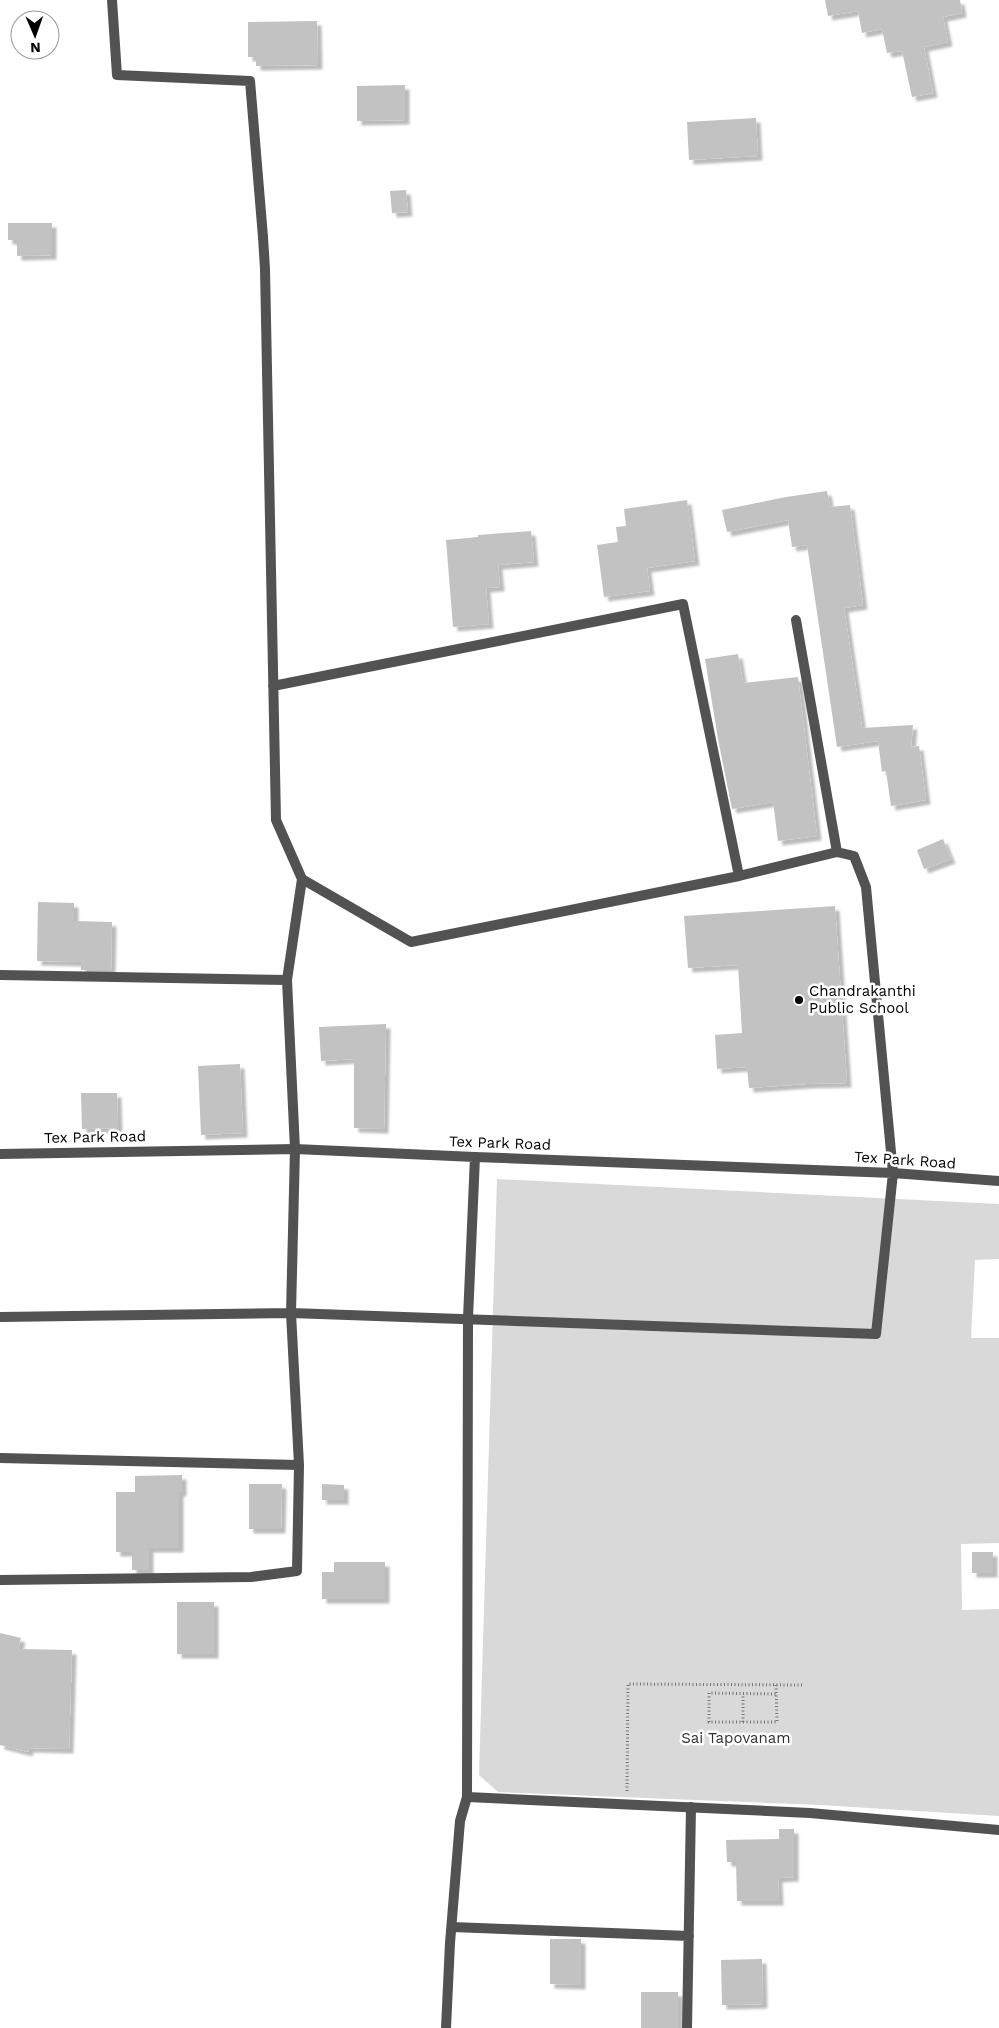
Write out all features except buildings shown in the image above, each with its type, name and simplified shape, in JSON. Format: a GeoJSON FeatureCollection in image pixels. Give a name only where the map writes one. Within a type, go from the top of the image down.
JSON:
{"type":"FeatureCollection","features":[{"type":"Feature","properties":{"kind":"street"},"geometry":{"type":"LineString","coordinates":[[0,1580],[251,1577],[297,1571],[299,1465],[291,1313],[295,1149],[287,980],[302,879],[276,820],[266,289],[250,81],[117,75],[112,0]]}},
{"type":"Feature","properties":{"kind":"street"},"geometry":{"type":"LineString","coordinates":[[273,686],[683,604],[739,876]]}},
{"type":"Feature","properties":{"kind":"street"},"geometry":{"type":"LineString","coordinates":[[796,620],[837,852]]}},
{"type":"Feature","properties":{"kind":"street"},"geometry":{"type":"LineString","coordinates":[[0,1317],[291,1313],[876,1334],[894,1173],[866,887],[854,856],[837,852],[739,876],[411,942],[302,879]]}},
{"type":"Feature","properties":{"kind":"street"},"geometry":{"type":"LineString","coordinates":[[0,975],[287,980]]}},
{"type":"Feature","properties":{"kind":"street","name":"Tex Park Road"},"geometry":{"type":"LineString","coordinates":[[0,1154],[295,1149],[894,1173],[999,1181]]}},
{"type":"Feature","properties":{"kind":"street"},"geometry":{"type":"LineString","coordinates":[[446,2028],[460,1821],[467,1797],[468,1318],[475,1157]]}},
{"type":"Feature","properties":{"kind":"street"},"geometry":{"type":"LineString","coordinates":[[0,1458],[299,1465]]}},
{"type":"Feature","properties":{"kind":"street"},"geometry":{"type":"LineString","coordinates":[[467,1797],[810,1812],[999,1830]]}},
{"type":"Feature","properties":{"kind":"street"},"geometry":{"type":"LineString","coordinates":[[687,2028],[692,1807]]}},
{"type":"Feature","properties":{"kind":"street"},"geometry":{"type":"LineString","coordinates":[[452,1927],[689,1936]]}},
{"type":"Feature","properties":{"kind":"path"},"geometry":{"type":"LineString","coordinates":[[627,1804],[628,1684],[802,1685]]}},
{"type":"Feature","properties":{"kind":"path"},"geometry":{"type":"LineString","coordinates":[[776,1685],[777,1722],[708,1722],[709,1693],[776,1694]]}},
{"type":"Feature","properties":{"kind":"path"},"geometry":{"type":"LineString","coordinates":[[743,1694],[743,1722]]}},
{"type":"Feature","properties":{"kind":"green space","name":"Sai Tapovanam"},"geometry":{"type":"Polygon","coordinates":[[[497,1179],[999,1204],[999,1259],[975,1260],[971,1338],[999,1338],[999,1543],[961,1544],[962,1610],[999,1609],[999,1816],[820,1805],[498,1792],[479,1775],[497,1179]]]}},
{"type":"Feature","properties":{"kind":"place","name":"Chandrakanthi Public School"},"geometry":{"type":"Point","coordinates":[799,1000]}}]}
